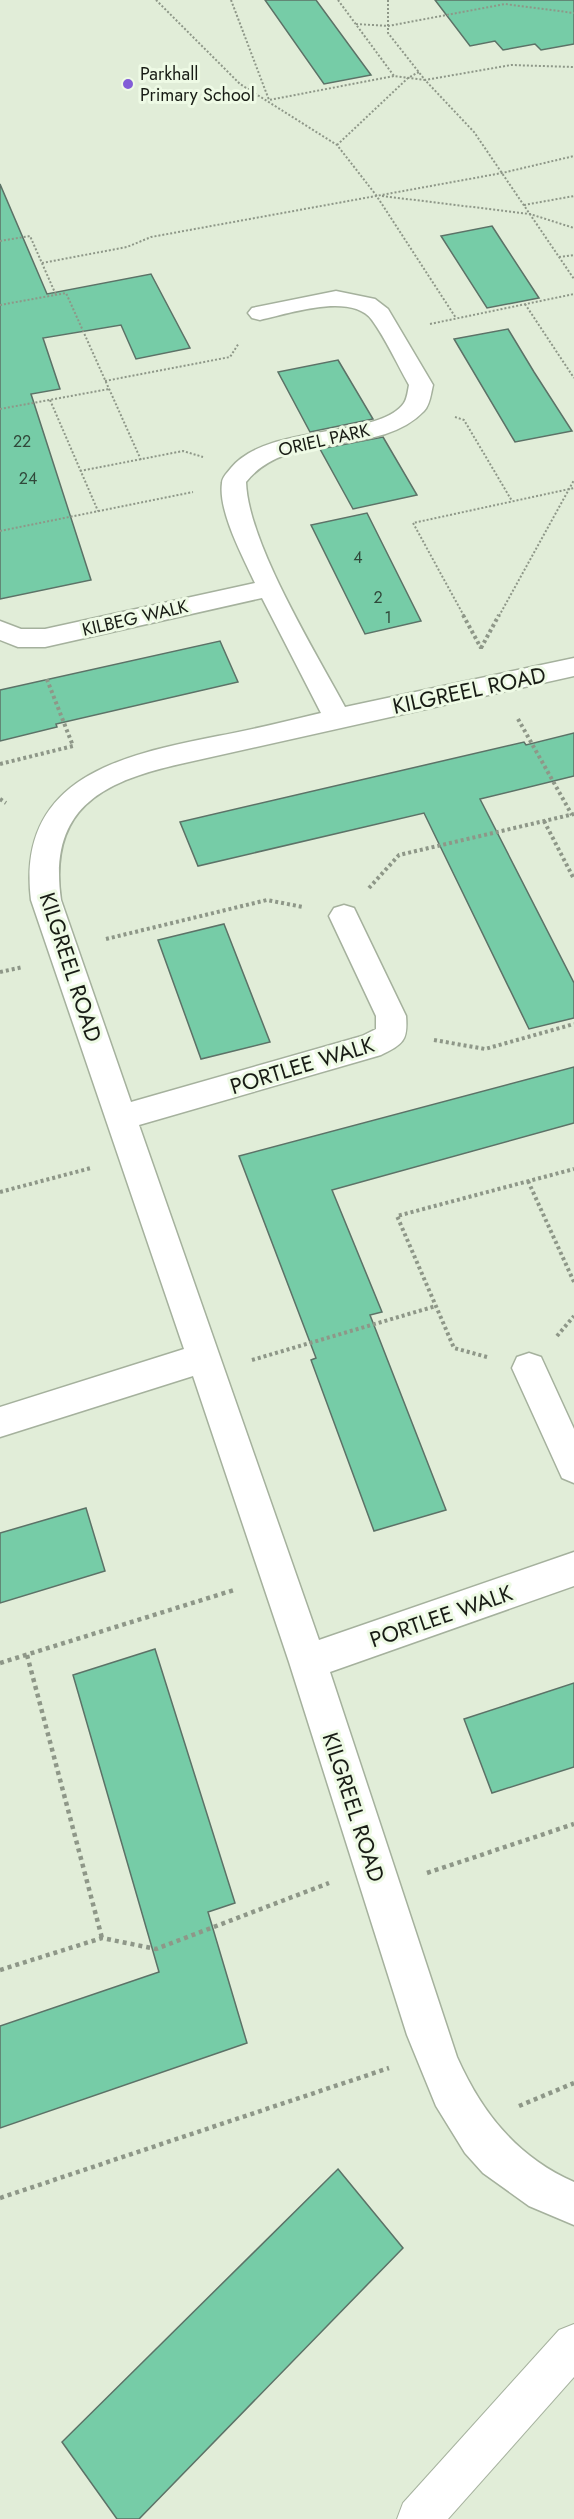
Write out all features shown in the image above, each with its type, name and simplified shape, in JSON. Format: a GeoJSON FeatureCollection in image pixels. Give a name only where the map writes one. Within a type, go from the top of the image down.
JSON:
{"type":"FeatureCollection","features":[{"type":"Feature","properties":{"kind":"street"},"geometry":{"type":"LineString","coordinates":[[260,313],[327,299],[347,299],[374,308],[392,332],[421,385],[421,396],[416,403]]}},
{"type":"Feature","properties":{"kind":"street","name":"ORIEL PARK"},"geometry":{"type":"LineString","coordinates":[[237,477],[262,456],[282,447],[386,426],[403,416],[416,403]]}},
{"type":"Feature","properties":{"kind":"street"},"geometry":{"type":"LineString","coordinates":[[237,477],[235,507],[270,588],[337,718]]}},
{"type":"Feature","properties":{"kind":"street","name":"KILBEG WALK"},"geometry":{"type":"LineString","coordinates":[[0,630],[18,638],[31,639],[270,588]]}},
{"type":"Feature","properties":{"kind":"street","name":"KILGREEL ROAD"},"geometry":{"type":"LineString","coordinates":[[574,667],[337,718],[140,765],[99,781],[75,799],[47,836],[42,853],[42,876],[46,900],[308,1662],[434,2053],[459,2111],[482,2143],[525,2180],[574,2204]]}},
{"type":"Feature","properties":{"kind":"street","name":"PORTLEE WALK"},"geometry":{"type":"LineString","coordinates":[[122,1117],[376,1044],[392,1033],[391,1016],[344,916]]}},
{"type":"Feature","properties":{"kind":"street"},"geometry":{"type":"LineString","coordinates":[[0,1422],[206,1365]]}},
{"type":"Feature","properties":{"kind":"street"},"geometry":{"type":"LineString","coordinates":[[529,1368],[574,1467]]}},
{"type":"Feature","properties":{"kind":"street","name":"PORTLEE WALK"},"geometry":{"type":"LineString","coordinates":[[308,1662],[574,1569]]}},
{"type":"Feature","properties":{"kind":"lane"},"geometry":{"type":"LineString","coordinates":[[419,2519],[574,2345]]}},
{"type":"Feature","properties":{"kind":"path"},"geometry":{"type":"LineString","coordinates":[[156,0],[240,84],[269,100],[337,145],[376,195],[456,318]]}},
{"type":"Feature","properties":{"kind":"path"},"geometry":{"type":"LineString","coordinates":[[231,0],[269,100]]}},
{"type":"Feature","properties":{"kind":"path"},"geometry":{"type":"LineString","coordinates":[[338,0],[394,76]]}},
{"type":"Feature","properties":{"kind":"path"},"geometry":{"type":"LineString","coordinates":[[388,0],[388,33],[425,80],[474,132],[574,279]]}},
{"type":"Feature","properties":{"kind":"path"},"geometry":{"type":"LineString","coordinates":[[505,4],[510,0]]}},
{"type":"Feature","properties":{"kind":"path"},"geometry":{"type":"LineString","coordinates":[[356,24],[388,26],[505,4],[574,13]]}},
{"type":"Feature","properties":{"kind":"path"},"geometry":{"type":"LineString","coordinates":[[269,100],[394,76],[425,80],[511,64],[574,67]]}},
{"type":"Feature","properties":{"kind":"path"},"geometry":{"type":"LineString","coordinates":[[337,145],[408,78],[419,72]]}},
{"type":"Feature","properties":{"kind":"path"},"geometry":{"type":"LineString","coordinates":[[42,263],[128,247],[151,237],[502,173],[574,156]]}},
{"type":"Feature","properties":{"kind":"path"},"geometry":{"type":"LineString","coordinates":[[376,195],[530,214],[574,228]]}},
{"type":"Feature","properties":{"kind":"path"},"geometry":{"type":"LineString","coordinates":[[524,205],[574,196]]}},
{"type":"Feature","properties":{"kind":"path"},"geometry":{"type":"LineString","coordinates":[[0,241],[30,236],[56,295]]}},
{"type":"Feature","properties":{"kind":"path"},"geometry":{"type":"LineString","coordinates":[[559,258],[574,255]]}},
{"type":"Feature","properties":{"kind":"path"},"geometry":{"type":"LineString","coordinates":[[0,305],[66,293],[141,460]]}},
{"type":"Feature","properties":{"kind":"path"},"geometry":{"type":"LineString","coordinates":[[392,332],[574,294]]}},
{"type":"Feature","properties":{"kind":"path"},"geometry":{"type":"LineString","coordinates":[[525,304],[574,378]]}},
{"type":"Feature","properties":{"kind":"path"},"geometry":{"type":"LineString","coordinates":[[105,381],[230,357],[260,313]]}},
{"type":"Feature","properties":{"kind":"path"},"geometry":{"type":"LineString","coordinates":[[0,410],[109,388]]}},
{"type":"Feature","properties":{"kind":"path"},"geometry":{"type":"LineString","coordinates":[[50,400],[98,511]]}},
{"type":"Feature","properties":{"kind":"path"},"geometry":{"type":"LineString","coordinates":[[416,403],[464,420],[512,501]]}},
{"type":"Feature","properties":{"kind":"path"},"geometry":{"type":"LineString","coordinates":[[80,471],[183,451],[237,477]]}},
{"type":"Feature","properties":{"kind":"path"},"geometry":{"type":"LineString","coordinates":[[0,531],[98,511],[237,477]]}},
{"type":"Feature","properties":{"kind":"path"},"geometry":{"type":"LineString","coordinates":[[481,648],[574,480]]}},
{"type":"Feature","properties":{"kind":"path"},"geometry":{"type":"LineString","coordinates":[[64,950],[267,900],[344,916],[399,855],[573,815],[412,523],[569,489],[574,490]]}},
{"type":"Feature","properties":{"kind":"path"},"geometry":{"type":"LineString","coordinates":[[0,764],[73,746],[31,639]]}},
{"type":"Feature","properties":{"kind":"path"},"geometry":{"type":"LineString","coordinates":[[0,799],[6,803]]}},
{"type":"Feature","properties":{"kind":"path"},"geometry":{"type":"LineString","coordinates":[[544,821],[574,879]]}},
{"type":"Feature","properties":{"kind":"path"},"geometry":{"type":"LineString","coordinates":[[392,1033],[485,1049],[574,1024]]}},
{"type":"Feature","properties":{"kind":"path"},"geometry":{"type":"LineString","coordinates":[[0,1192],[135,1156]]}},
{"type":"Feature","properties":{"kind":"path"},"geometry":{"type":"LineString","coordinates":[[529,1368],[454,1348],[397,1216],[574,1169]]}},
{"type":"Feature","properties":{"kind":"path"},"geometry":{"type":"LineString","coordinates":[[528,1181],[574,1282]]}},
{"type":"Feature","properties":{"kind":"path"},"geometry":{"type":"LineString","coordinates":[[206,1365],[436,1306]]}},
{"type":"Feature","properties":{"kind":"path"},"geometry":{"type":"LineString","coordinates":[[0,1663],[279,1577]]}},
{"type":"Feature","properties":{"kind":"path"},"geometry":{"type":"LineString","coordinates":[[27,1655],[102,1938]]}},
{"type":"Feature","properties":{"kind":"path"},"geometry":{"type":"LineString","coordinates":[[0,1970],[102,1938],[156,1949],[377,1878],[574,1824]]}},
{"type":"Feature","properties":{"kind":"path"},"geometry":{"type":"LineString","coordinates":[[0,2198],[434,2053]]}},
{"type":"Feature","properties":{"kind":"building"},"geometry":{"type":"Polygon","coordinates":[[[265,0],[316,0],[371,75],[324,84],[265,0]]]}},
{"type":"Feature","properties":{"kind":"building"},"geometry":{"type":"Polygon","coordinates":[[[435,0],[574,0],[574,44],[541,50],[535,44],[503,50],[495,41],[470,46],[435,0]]]}},
{"type":"Feature","properties":{"kind":"building"},"geometry":{"type":"Polygon","coordinates":[[[0,184],[47,294],[151,274],[190,348],[136,359],[121,325],[43,338],[60,389],[31,394],[91,580],[0,599],[0,184]]]}},
{"type":"Feature","properties":{"kind":"building"},"geometry":{"type":"Polygon","coordinates":[[[492,226],[539,298],[487,308],[441,236],[492,226]]]}},
{"type":"Feature","properties":{"kind":"building"},"geometry":{"type":"Polygon","coordinates":[[[508,329],[572,431],[515,442],[454,339],[508,329]]]}},
{"type":"Feature","properties":{"kind":"building"},"geometry":{"type":"Polygon","coordinates":[[[338,360],[373,419],[310,432],[278,372],[338,360]]]}},
{"type":"Feature","properties":{"kind":"building"},"geometry":{"type":"Polygon","coordinates":[[[383,437],[417,495],[353,509],[320,449],[383,437]]]}},
{"type":"Feature","properties":{"kind":"building"},"geometry":{"type":"Polygon","coordinates":[[[367,513],[421,621],[365,634],[311,525],[367,513]]]}},
{"type":"Feature","properties":{"kind":"building"},"geometry":{"type":"Polygon","coordinates":[[[220,641],[238,682],[56,724],[57,727],[0,741],[0,690],[220,641]]]}},
{"type":"Feature","properties":{"kind":"building"},"geometry":{"type":"Polygon","coordinates":[[[574,733],[574,776],[480,799],[574,983],[574,1018],[529,1029],[424,813],[198,866],[180,822],[524,742],[526,745],[574,733]]]}},
{"type":"Feature","properties":{"kind":"building"},"geometry":{"type":"Polygon","coordinates":[[[224,924],[270,1042],[201,1059],[158,940],[224,924]]]}},
{"type":"Feature","properties":{"kind":"building"},"geometry":{"type":"Polygon","coordinates":[[[574,1067],[574,1123],[332,1190],[382,1312],[370,1315],[446,1510],[374,1531],[311,1360],[316,1358],[239,1156],[574,1067]]]}},
{"type":"Feature","properties":{"kind":"building"},"geometry":{"type":"Polygon","coordinates":[[[86,1508],[105,1571],[0,1603],[0,1533],[86,1508]]]}},
{"type":"Feature","properties":{"kind":"building"},"geometry":{"type":"Polygon","coordinates":[[[155,1649],[235,1903],[208,1912],[247,2043],[0,2128],[0,2026],[159,1972],[73,1675],[155,1649]]]}},
{"type":"Feature","properties":{"kind":"building"},"geometry":{"type":"Polygon","coordinates":[[[574,1683],[574,1767],[492,1793],[464,1719],[574,1683]]]}},
{"type":"Feature","properties":{"kind":"building"},"geometry":{"type":"Polygon","coordinates":[[[338,2169],[403,2248],[139,2519],[117,2519],[62,2442],[338,2169]]]}},
{"type":"Feature","properties":{"kind":"place","name":"Parkhall Primary School"},"geometry":{"type":"Point","coordinates":[128,84]}}]}
